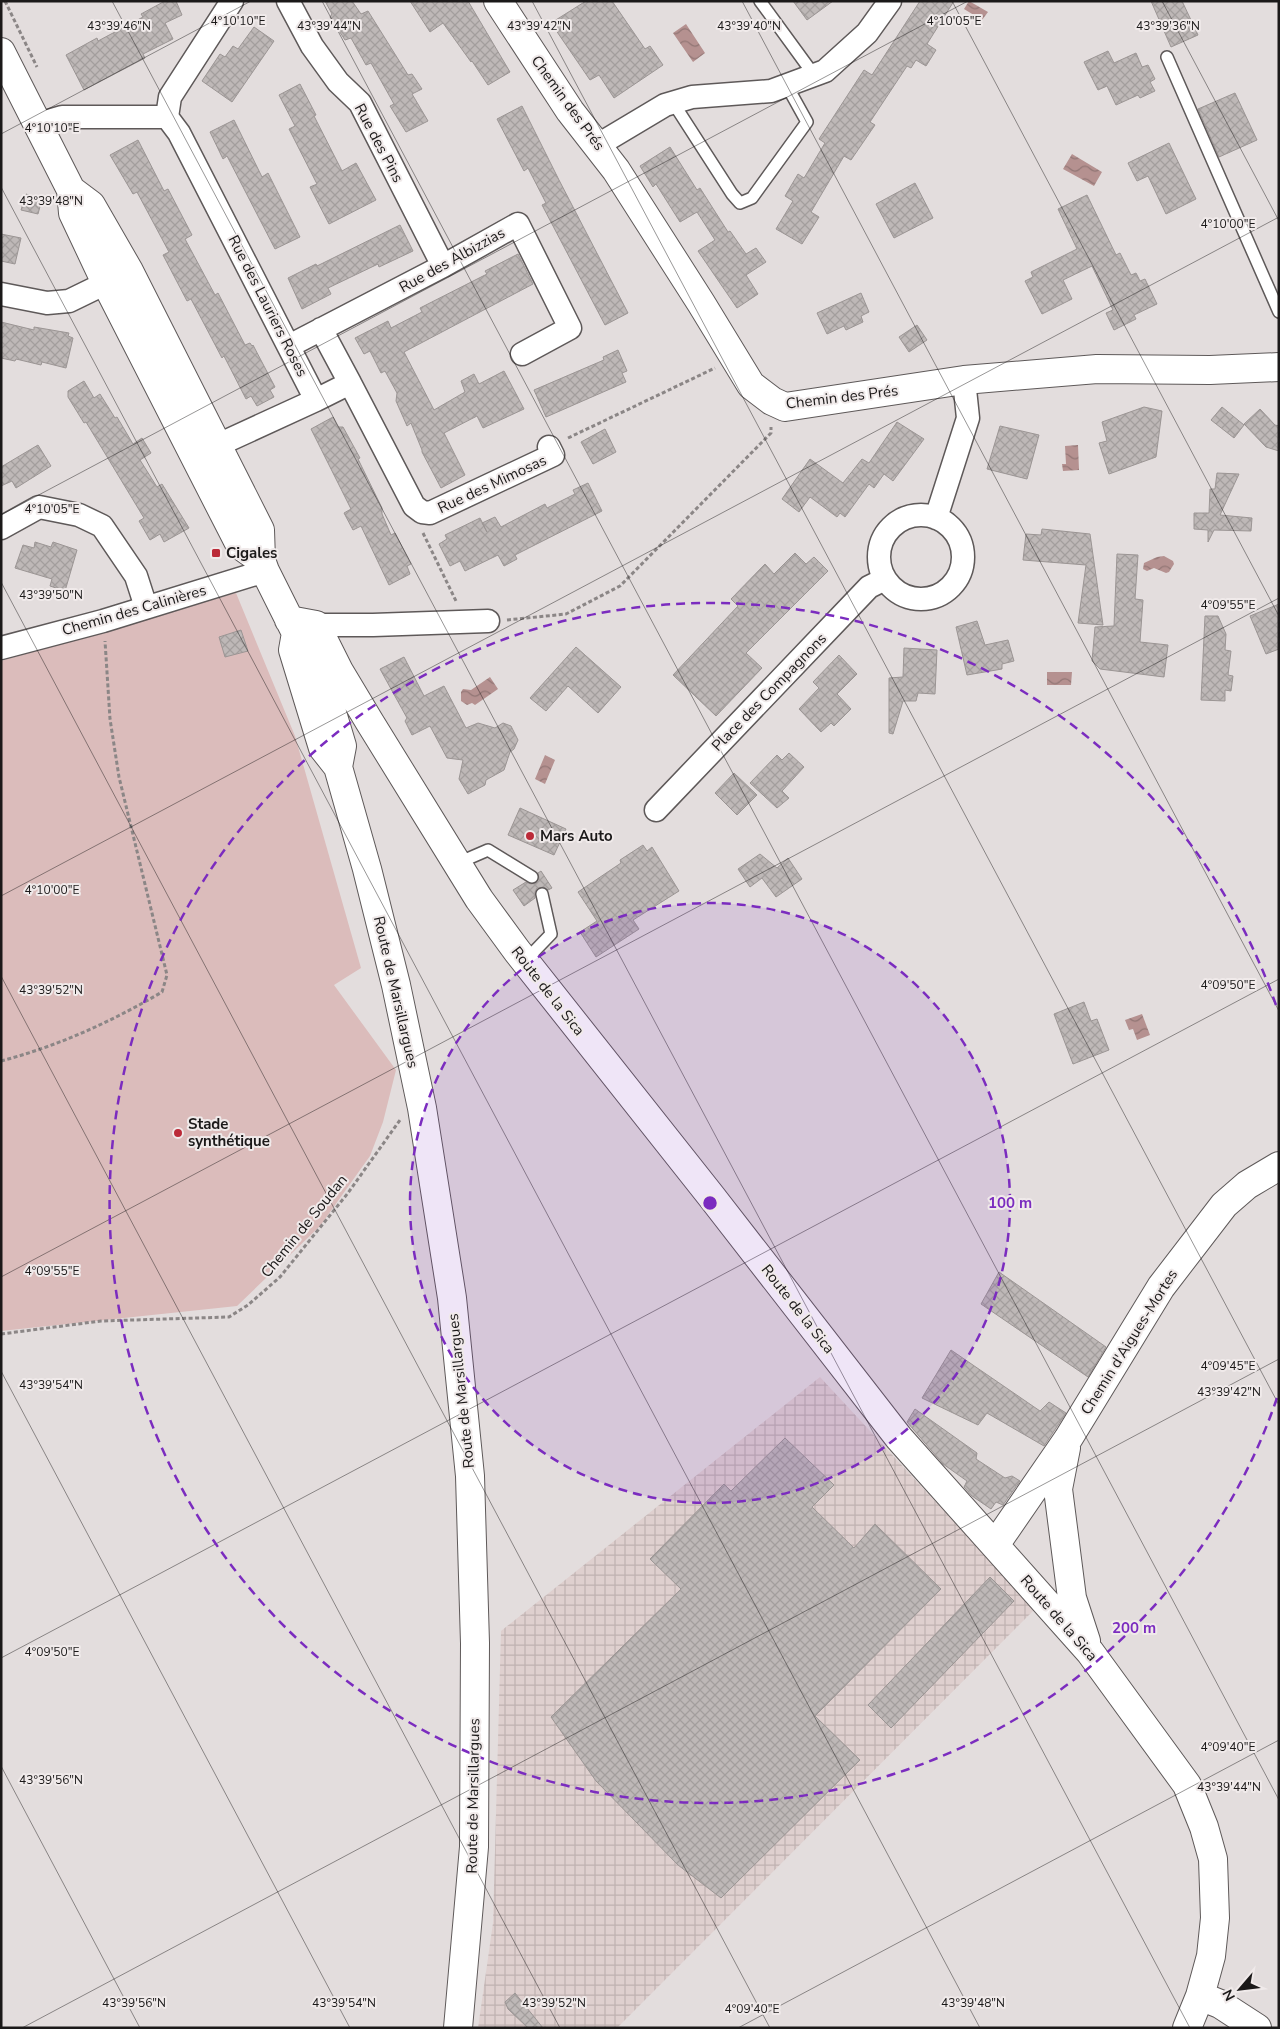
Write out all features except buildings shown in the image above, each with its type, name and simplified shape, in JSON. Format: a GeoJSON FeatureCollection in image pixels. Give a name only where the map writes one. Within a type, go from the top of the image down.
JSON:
{"type":"FeatureCollection","features":[{"type":"Feature","properties":{"kind":"street"},"geometry":{"type":"LineString","coordinates":[[38,124],[62,117],[167,117],[170,97],[232,1]]}},
{"type":"Feature","properties":{"kind":"street","name":"Rue des Pins"},"geometry":{"type":"LineString","coordinates":[[288,1],[312,46],[338,82],[360,103],[443,266]]}},
{"type":"Feature","properties":{"kind":"street","name":"Chemin des Prés"},"geometry":{"type":"LineString","coordinates":[[498,1],[570,111],[616,170],[751,385],[772,401],[785,407],[964,380],[1097,369],[1210,370],[1279,367]]}},
{"type":"Feature","properties":{"kind":"street"},"geometry":{"type":"LineString","coordinates":[[598,145],[665,105],[674,104],[692,97],[772,91],[824,71],[867,33],[890,1]]}},
{"type":"Feature","properties":{"kind":"street"},"geometry":{"type":"LineString","coordinates":[[1,52],[72,190],[73,212],[117,277],[218,445],[260,530],[263,566]]}},
{"type":"Feature","properties":{"kind":"street","name":"Rue des Lauriers Roses"},"geometry":{"type":"LineString","coordinates":[[167,117],[180,133],[316,400]]}},
{"type":"Feature","properties":{"kind":"street","name":"Rue des Albizzias"},"geometry":{"type":"LineString","coordinates":[[289,346],[443,266],[518,224],[570,328],[522,354]]}},
{"type":"Feature","properties":{"kind":"street"},"geometry":{"type":"LineString","coordinates":[[1,294],[47,303],[68,301],[117,277]]}},
{"type":"Feature","properties":{"kind":"street"},"geometry":{"type":"LineString","coordinates":[[117,277],[192,453],[240,545],[263,566]]}},
{"type":"Feature","properties":{"kind":"street","name":"Rue des Mimosas"},"geometry":{"type":"LineString","coordinates":[[321,329],[414,506],[422,512],[430,513],[552,456],[549,447]]}},
{"type":"Feature","properties":{"kind":"street"},"geometry":{"type":"LineString","coordinates":[[936,518],[968,418],[964,380]]}},
{"type":"Feature","properties":{"kind":"street"},"geometry":{"type":"LineString","coordinates":[[192,453],[218,445],[350,383]]}},
{"type":"Feature","properties":{"kind":"street"},"geometry":{"type":"LineString","coordinates":[[1,528],[39,507],[80,515],[102,526],[136,576],[146,607]]}},
{"type":"Feature","properties":{"kind":"street"},"geometry":{"type":"LineString","coordinates":[[921,515],[936,518],[947,524],[955,533],[962,546],[963,561],[959,576],[950,588],[938,596],[923,599],[908,597],[895,590],[885,579],[880,565],[880,550],[885,536],[894,525],[907,518],[921,515]]}},
{"type":"Feature","properties":{"kind":"street","name":"Chemin des Calinières"},"geometry":{"type":"LineString","coordinates":[[1,648],[103,621],[263,566]]}},
{"type":"Feature","properties":{"kind":"street","name":"Route de Marsillargues"},"geometry":{"type":"LineString","coordinates":[[263,566],[312,646],[342,746],[338,767],[367,869],[396,985],[422,1108],[452,1298],[470,1476],[475,1643],[474,1847],[458,2028]]}},
{"type":"Feature","properties":{"kind":"street","name":"Place des Compagnons"},"geometry":{"type":"LineString","coordinates":[[656,810],[869,587],[885,579]]}},
{"type":"Feature","properties":{"kind":"street"},"geometry":{"type":"LineString","coordinates":[[300,626],[477,622]]}},
{"type":"Feature","properties":{"kind":"street","name":"Route de la Sica"},"geometry":{"type":"LineString","coordinates":[[300,626],[344,679],[480,899],[524,961],[711,1196],[899,1438],[1090,1652],[1187,1785],[1204,1827],[1213,1859],[1215,1918],[1211,1956],[1200,1996],[1187,2028]]}},
{"type":"Feature","properties":{"kind":"street","name":"Chemin d'Aigues-Mortes"},"geometry":{"type":"LineString","coordinates":[[995,1545],[1068,1439],[1161,1287],[1224,1205],[1247,1185],[1279,1166]]}},
{"type":"Feature","properties":{"kind":"street","name":"Chemin d'Aigues-Mortes"},"geometry":{"type":"LineString","coordinates":[[1068,1439],[1058,1489],[1072,1598],[1090,1652]]}},
{"type":"Feature","properties":{"kind":"street"},"geometry":{"type":"LineString","coordinates":[[1200,1996],[1220,2004],[1257,2028]]}},
{"type":"Feature","properties":{"kind":"lane"},"geometry":{"type":"LineString","coordinates":[[760,1],[814,75]]}},
{"type":"Feature","properties":{"kind":"lane"},"geometry":{"type":"LineString","coordinates":[[1167,57],[1279,312]]}},
{"type":"Feature","properties":{"kind":"lane"},"geometry":{"type":"LineString","coordinates":[[674,104],[732,194],[740,203],[752,198],[807,122],[787,86]]}},
{"type":"Feature","properties":{"kind":"lane"},"geometry":{"type":"LineString","coordinates":[[458,863],[488,850],[532,877]]}},
{"type":"Feature","properties":{"kind":"lane"},"geometry":{"type":"LineString","coordinates":[[524,961],[551,934],[542,894]]}},
{"type":"Feature","properties":{"kind":"path"},"geometry":{"type":"LineString","coordinates":[[549,447],[734,359]]}},
{"type":"Feature","properties":{"kind":"path"},"geometry":{"type":"LineString","coordinates":[[422,512],[419,526],[477,622],[566,614],[620,586],[771,433],[772,401]]}},
{"type":"Feature","properties":{"kind":"path"},"geometry":{"type":"LineString","coordinates":[[1,1062],[36,1052],[119,1017],[162,992],[167,975],[118,777],[110,719],[103,621]]}},
{"type":"Feature","properties":{"kind":"path","name":"Chemin de Soudan"},"geometry":{"type":"LineString","coordinates":[[1,1334],[101,1321],[229,1317],[248,1305],[280,1277],[348,1193],[398,1121],[422,1108]]}},
{"type":"Feature","properties":{"kind":"shaded area"},"geometry":{"type":"Polygon","coordinates":[[[236,593],[295,736],[361,968],[334,985],[396,1070],[383,1122],[370,1156],[320,1226],[237,1306],[1,1331],[1,661],[236,593]]]}},
{"type":"Feature","properties":{"kind":"shaded area"},"geometry":{"type":"Polygon","coordinates":[[[820,1377],[1035,1609],[617,2028],[478,2028],[493,1923],[501,1631],[820,1377]]]}},
{"type":"Feature","properties":{"kind":"water"},"geometry":{"type":"Polygon","coordinates":[[[969,1],[988,12],[982,20],[964,9],[969,1]]]}},
{"type":"Feature","properties":{"kind":"water"},"geometry":{"type":"Polygon","coordinates":[[[686,24],[705,53],[693,62],[673,33],[686,24]]]}},
{"type":"Feature","properties":{"kind":"water"},"geometry":{"type":"Polygon","coordinates":[[[1072,154],[1102,172],[1094,186],[1063,169],[1072,154]]]}},
{"type":"Feature","properties":{"kind":"water"},"geometry":{"type":"Polygon","coordinates":[[[1078,445],[1079,470],[1063,471],[1062,464],[1066,464],[1065,446],[1078,445]]]}},
{"type":"Feature","properties":{"kind":"water"},"geometry":{"type":"Polygon","coordinates":[[[1164,556],[1173,561],[1174,564],[1169,572],[1166,573],[1154,568],[1147,571],[1143,569],[1144,563],[1164,556]]]}},
{"type":"Feature","properties":{"kind":"water"},"geometry":{"type":"Polygon","coordinates":[[[1047,672],[1072,672],[1071,685],[1047,685],[1047,672]]]}},
{"type":"Feature","properties":{"kind":"water"},"geometry":{"type":"Polygon","coordinates":[[[490,677],[498,689],[475,705],[472,703],[467,705],[461,701],[463,689],[471,690],[490,677]]]}},
{"type":"Feature","properties":{"kind":"water"},"geometry":{"type":"Polygon","coordinates":[[[545,755],[555,760],[545,784],[535,779],[545,755]]]}},
{"type":"Feature","properties":{"kind":"water"},"geometry":{"type":"Polygon","coordinates":[[[1142,1014],[1150,1035],[1137,1040],[1133,1029],[1129,1030],[1125,1020],[1142,1014]]]}},
{"type":"Feature","properties":{"kind":"place","name":"Cigales"},"geometry":{"type":"Point","coordinates":[216,553]}},
{"type":"Feature","properties":{"kind":"place","name":"Mars Auto"},"geometry":{"type":"Point","coordinates":[530,836]}},
{"type":"Feature","properties":{"kind":"place","name":"Stade synthétique"},"geometry":{"type":"Point","coordinates":[178,1133]}}]}
